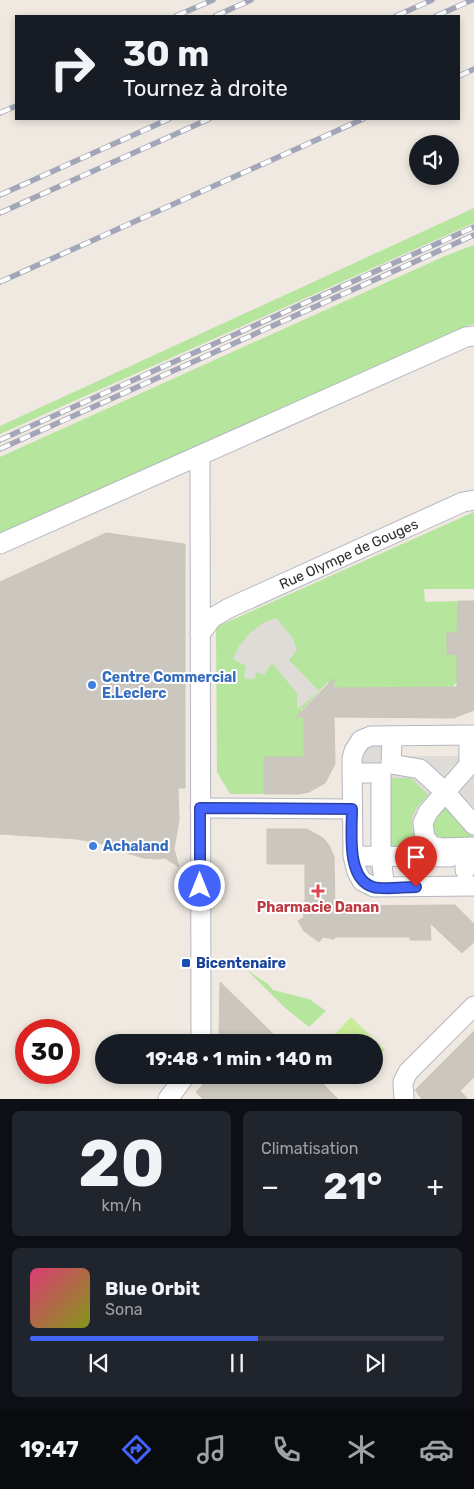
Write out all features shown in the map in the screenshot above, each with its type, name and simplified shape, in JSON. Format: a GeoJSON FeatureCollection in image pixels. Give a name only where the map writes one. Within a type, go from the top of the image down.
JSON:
{"type":"FeatureCollection","features":[{"type":"Feature","properties":{"kind":"street"},"geometry":{"type":"LineString","coordinates":[[0,544],[414,359],[466,337],[474,336]]}},
{"type":"Feature","properties":{"kind":"street"},"geometry":{"type":"LineString","coordinates":[[200,456],[201,1034]]}},
{"type":"Feature","properties":{"kind":"street","name":"Rue Olympe de Gouges"},"geometry":{"type":"LineString","coordinates":[[200,634],[212,618],[229,608],[472,498]]}},
{"type":"Feature","properties":{"kind":"street"},"geometry":{"type":"LineString","coordinates":[[200,579],[204,593],[213,603],[229,608]]}},
{"type":"Feature","properties":{"kind":"street"},"geometry":{"type":"LineString","coordinates":[[371,736],[472,738],[469,765],[428,812],[423,823],[425,838],[432,846],[444,848],[470,867],[374,887],[362,881],[352,856],[352,759],[354,751],[361,740],[371,736]]}},
{"type":"Feature","properties":{"kind":"street"},"geometry":{"type":"LineString","coordinates":[[384,881],[381,857],[386,768],[392,742]]}},
{"type":"Feature","properties":{"kind":"street"},"geometry":{"type":"LineString","coordinates":[[358,773],[386,768],[420,769],[445,792],[474,824]]}},
{"type":"Feature","properties":{"kind":"street"},"geometry":{"type":"LineString","coordinates":[[200,808],[352,809]]}},
{"type":"Feature","properties":{"kind":"street"},"geometry":{"type":"LineString","coordinates":[[358,856],[470,867]]}},
{"type":"Feature","properties":{"kind":"street"},"geometry":{"type":"LineString","coordinates":[[404,1099],[403,1082],[408,1072],[474,1006]]}},
{"type":"Feature","properties":{"kind":"street"},"geometry":{"type":"LineString","coordinates":[[168,1099],[179,1084]]}},
{"type":"Feature","properties":{"kind":"green space"},"geometry":{"type":"Polygon","coordinates":[[[474,208],[474,223],[0,434],[0,426],[474,208]]]}},
{"type":"Feature","properties":{"kind":"green space"},"geometry":{"type":"Polygon","coordinates":[[[474,245],[474,324],[0,533],[0,457],[445,256],[474,245]]]}},
{"type":"Feature","properties":{"kind":"green space"},"geometry":{"type":"Polygon","coordinates":[[[474,512],[474,589],[424,589],[425,602],[458,601],[457,633],[447,634],[447,654],[457,655],[457,682],[452,687],[335,688],[334,683],[327,683],[301,710],[301,717],[304,717],[304,758],[264,757],[264,794],[230,794],[217,772],[216,627],[474,512]]]}},
{"type":"Feature","properties":{"kind":"green space"},"geometry":{"type":"Polygon","coordinates":[[[387,778],[411,778],[429,795],[418,806],[421,849],[388,850],[387,778]]]}},
{"type":"Feature","properties":{"kind":"green space"},"geometry":{"type":"Polygon","coordinates":[[[442,804],[473,837],[472,840],[438,841],[430,834],[430,817],[442,804]]]}},
{"type":"Feature","properties":{"kind":"green space"},"geometry":{"type":"Polygon","coordinates":[[[247,970],[268,984],[273,990],[309,999],[326,1011],[309,1027],[284,1007],[247,970]]]}},
{"type":"Feature","properties":{"kind":"green space"},"geometry":{"type":"Polygon","coordinates":[[[351,1017],[369,1034],[335,1034],[351,1017]]]}},
{"type":"Feature","properties":{"kind":"shaded area"},"geometry":{"type":"Polygon","coordinates":[[[276,618],[292,637],[297,650],[289,660],[319,691],[297,710],[297,693],[272,663],[264,675],[257,672],[254,679],[244,678],[246,666],[233,659],[239,646],[250,633],[263,623],[276,618]]]}},
{"type":"Feature","properties":{"kind":"shaded area"},"geometry":{"type":"Polygon","coordinates":[[[474,742],[474,881],[460,866],[390,866],[377,881],[362,870],[372,850],[372,778],[359,761],[363,752],[372,744],[394,743],[395,756],[465,756],[474,742]],[[387,778],[388,850],[420,849],[412,829],[412,817],[418,806],[429,795],[411,778],[387,778]],[[442,805],[430,817],[430,834],[439,841],[472,840],[473,837],[442,805]]]}},
{"type":"Feature","properties":{"kind":"building","name":"Centre Commercial E.Leclerc"},"geometry":{"type":"Polygon","coordinates":[[[106,533],[185,544],[185,788],[178,788],[179,820],[174,849],[179,867],[165,858],[144,858],[127,853],[115,846],[77,839],[0,834],[0,582],[106,533]]]}},
{"type":"Feature","properties":{"kind":"building"},"geometry":{"type":"Polygon","coordinates":[[[458,601],[474,601],[474,710],[454,718],[334,717],[335,764],[325,783],[309,792],[299,794],[264,794],[264,757],[304,757],[304,717],[296,717],[334,678],[334,688],[457,687],[457,655],[447,654],[447,633],[457,633],[458,601]]]}},
{"type":"Feature","properties":{"kind":"building"},"geometry":{"type":"Polygon","coordinates":[[[267,829],[307,829],[323,838],[329,845],[334,857],[335,906],[455,905],[474,924],[474,942],[462,953],[430,923],[431,940],[410,940],[410,937],[335,937],[334,939],[323,937],[319,942],[304,931],[298,921],[304,917],[301,906],[305,905],[305,864],[267,864],[267,829]]]}},
{"type":"Feature","properties":{"kind":"building"},"geometry":{"type":"Polygon","coordinates":[[[220,982],[273,1034],[219,1034],[220,982]]]}},
{"type":"Feature","properties":{"kind":"building"},"geometry":{"type":"Polygon","coordinates":[[[474,1031],[474,1077],[460,1091],[468,1099],[422,1099],[415,1090],[474,1031]]]}},
{"type":"Feature","properties":{"kind":"building"},"geometry":{"type":"Polygon","coordinates":[[[204,1084],[323,1084],[338,1099],[203,1099],[196,1092],[204,1084]]]}},
{"type":"Feature","properties":{"kind":"railway"},"geometry":{"type":"LineString","coordinates":[[178,15],[213,0]]}},
{"type":"Feature","properties":{"kind":"railway"},"geometry":{"type":"LineString","coordinates":[[217,15],[251,0]]}},
{"type":"Feature","properties":{"kind":"railway"},"geometry":{"type":"LineString","coordinates":[[398,15],[432,0]]}},
{"type":"Feature","properties":{"kind":"railway"},"geometry":{"type":"LineString","coordinates":[[438,15],[472,0]]}},
{"type":"Feature","properties":{"kind":"railway"},"geometry":{"type":"LineString","coordinates":[[460,76],[474,69]]}},
{"type":"Feature","properties":{"kind":"railway"},"geometry":{"type":"LineString","coordinates":[[0,113],[15,106]]}},
{"type":"Feature","properties":{"kind":"railway"},"geometry":{"type":"LineString","coordinates":[[0,195],[167,120]]}},
{"type":"Feature","properties":{"kind":"railway"},"geometry":{"type":"LineString","coordinates":[[0,213],[207,120]]}},
{"type":"Feature","properties":{"kind":"railway"},"geometry":{"type":"LineString","coordinates":[[0,282],[361,120]]}},
{"type":"Feature","properties":{"kind":"railway"},"geometry":{"type":"LineString","coordinates":[[0,440],[474,227]]}},
{"type":"Feature","properties":{"kind":"railway"},"geometry":{"type":"LineString","coordinates":[[0,449],[474,235]]}},
{"type":"Feature","properties":{"kind":"place","name":"Centre Commercial E.Leclerc"},"geometry":{"type":"Point","coordinates":[92,685]}},
{"type":"Feature","properties":{"kind":"place","name":"Achaland"},"geometry":{"type":"Point","coordinates":[93,846]}},
{"type":"Feature","properties":{"kind":"place","name":"Pharmacie Danan"},"geometry":{"type":"Point","coordinates":[318,891]}},
{"type":"Feature","properties":{"kind":"place","name":"Bicentenaire"},"geometry":{"type":"Point","coordinates":[186,963]}},
{"type":"Feature","properties":{"kind":"route"},"geometry":{"type":"LineString","coordinates":[[200,886],[200,808],[352,809],[352,856],[362,881],[374,887],[416,887]]}}]}
